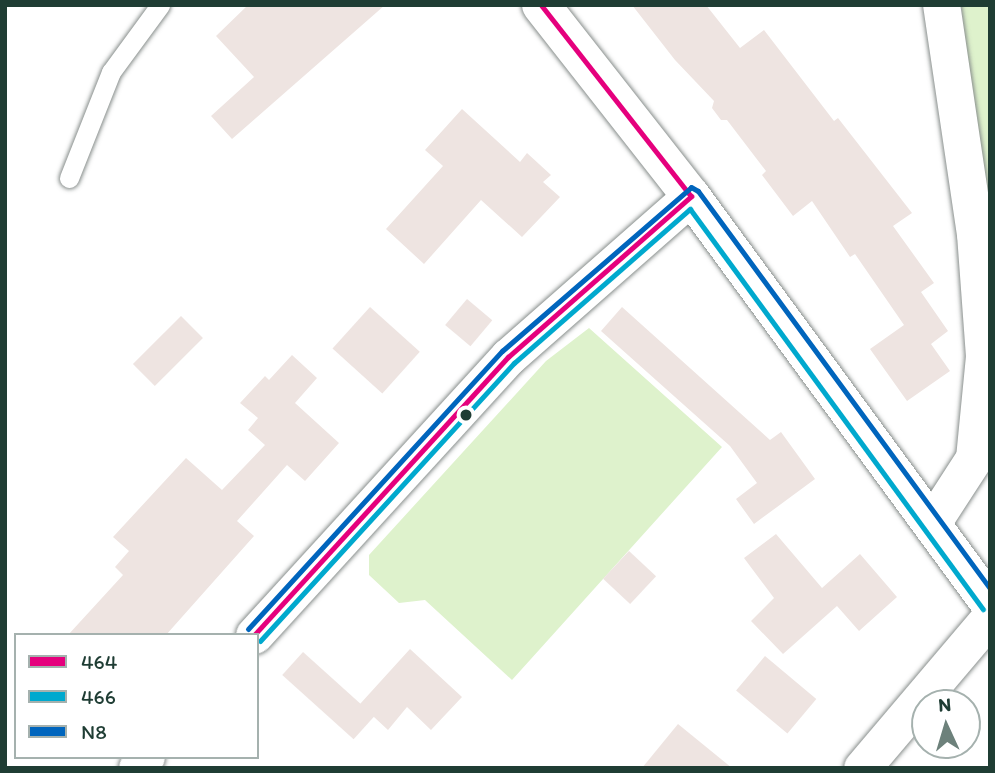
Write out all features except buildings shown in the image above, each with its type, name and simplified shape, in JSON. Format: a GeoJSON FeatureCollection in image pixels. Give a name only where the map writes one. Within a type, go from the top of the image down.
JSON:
{"type":"FeatureCollection","features":[{"type":"Feature","properties":{"kind":"main road"},"geometry":{"type":"LineString","coordinates":[[541,5],[691,196],[990,604]]}},
{"type":"Feature","properties":{"kind":"street"},"geometry":{"type":"LineString","coordinates":[[932,523],[974,458],[985,398],[975,234],[941,5]]}},
{"type":"Feature","properties":{"kind":"street"},"geometry":{"type":"LineString","coordinates":[[256,633],[508,357],[691,196]]}},
{"type":"Feature","properties":{"kind":"street"},"geometry":{"type":"LineString","coordinates":[[862,768],[990,617]]}},
{"type":"Feature","properties":{"kind":"lane"},"geometry":{"type":"LineString","coordinates":[[69,178],[111,72],[160,5]]}},
{"type":"Feature","properties":{"kind":"green space"},"geometry":{"type":"Polygon","coordinates":[[[961,5],[990,5],[990,231],[968,63],[961,5]]]}},
{"type":"Feature","properties":{"kind":"green space"},"geometry":{"type":"Polygon","coordinates":[[[589,328],[722,447],[512,680],[425,600],[399,603],[369,575],[369,555],[546,361],[589,328]]]}},
{"type":"Feature","properties":{"kind":"transit line","name":"464"},"geometry":{"type":"LineString","coordinates":[[541,5],[691,196]]}},
{"type":"Feature","properties":{"kind":"transit line","name":"N8"},"geometry":{"type":"LineString","coordinates":[[248,629],[502,351],[691,187],[698,191],[990,589]]}},
{"type":"Feature","properties":{"kind":"transit line","name":"464"},"geometry":{"type":"LineString","coordinates":[[256,633],[508,357],[691,196]]}},
{"type":"Feature","properties":{"kind":"transit line","name":"466"},"geometry":{"type":"LineString","coordinates":[[260,641],[514,363],[690,209],[983,609]]}}]}
